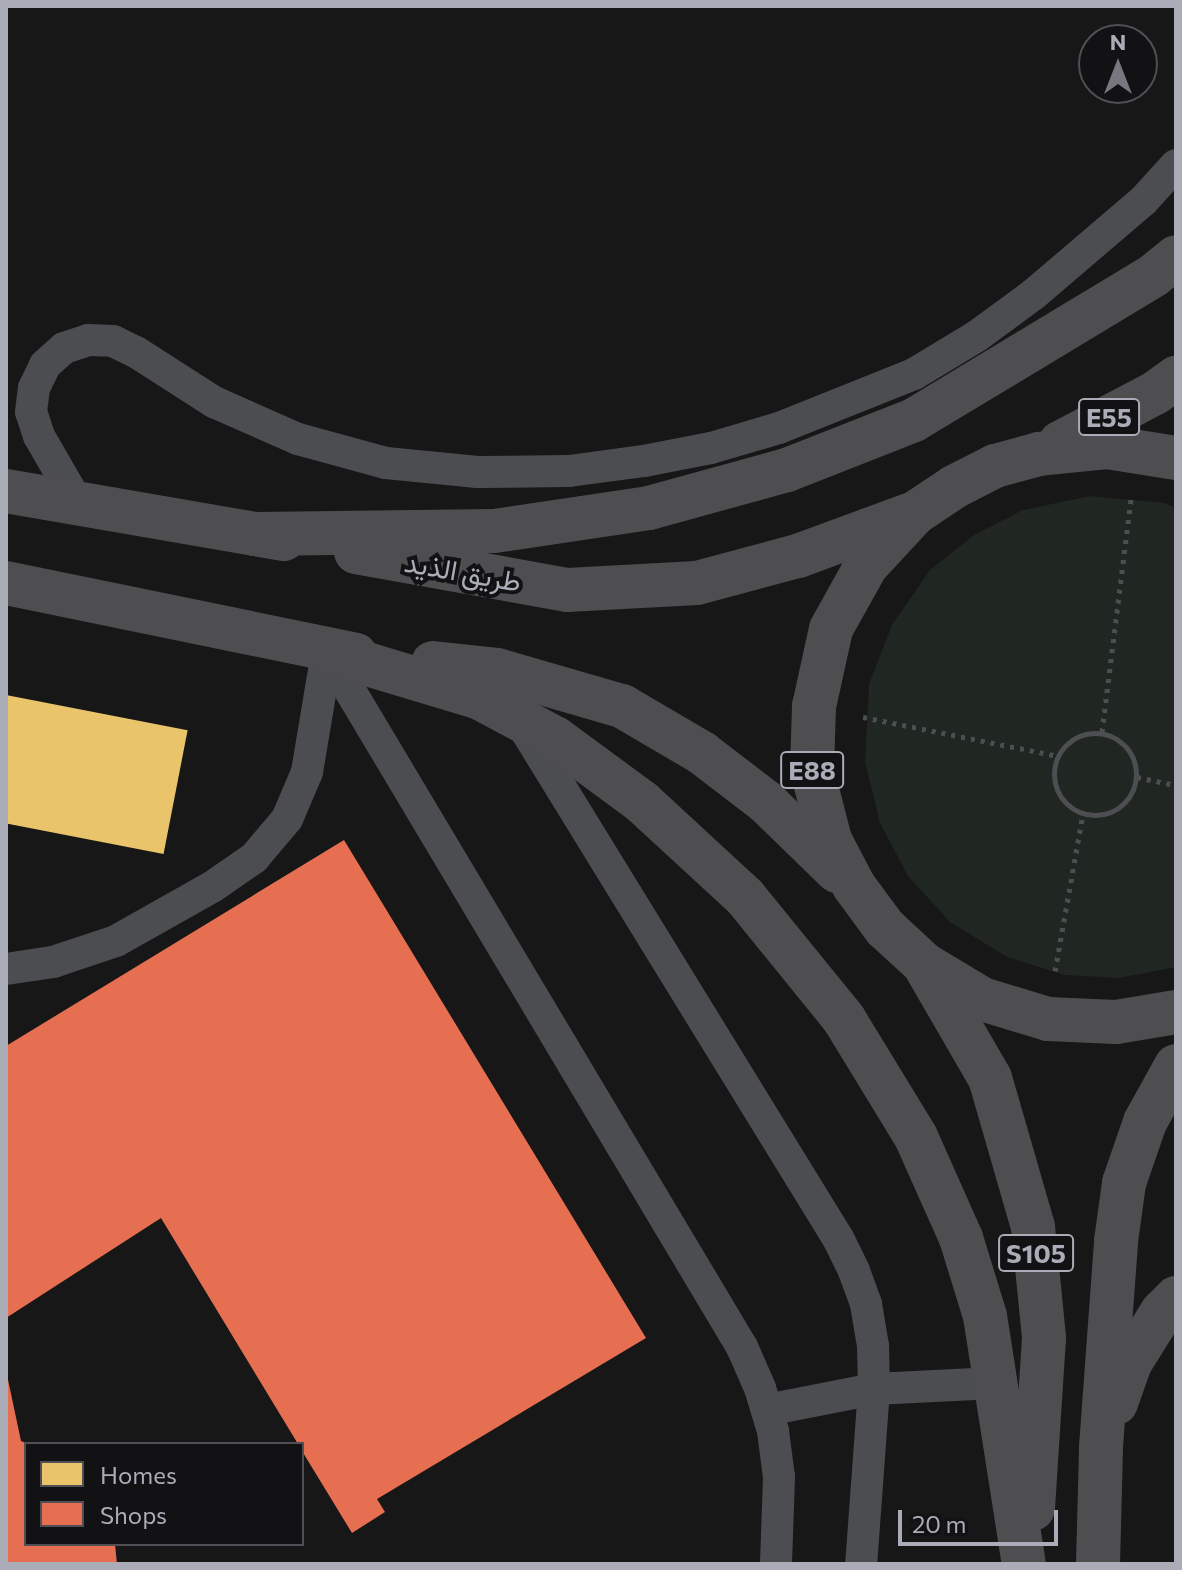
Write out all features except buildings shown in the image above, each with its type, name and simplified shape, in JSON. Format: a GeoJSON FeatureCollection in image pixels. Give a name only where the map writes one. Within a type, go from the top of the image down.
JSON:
{"type":"FeatureCollection","features":[{"type":"Feature","properties":{"kind":"highway"},"geometry":{"type":"LineString","coordinates":[[255,534],[494,531],[649,508],[787,470],[914,420],[1154,275],[1176,257]]}},
{"type":"Feature","properties":{"kind":"highway","name":"E55"},"geometry":{"type":"LineString","coordinates":[[1039,454],[1155,393],[1176,378]]}},
{"type":"Feature","properties":{"kind":"highway","name":"E88"},"geometry":{"type":"LineString","coordinates":[[1157,454],[1107,447],[1039,454],[995,466],[954,487],[915,513],[866,566],[831,629],[814,706],[812,770],[830,840],[854,886],[885,928],[924,964],[982,999],[1048,1019],[1116,1022],[1176,1012]]}},
{"type":"Feature","properties":{"kind":"highway","name":"طريق الذيد"},"geometry":{"type":"LineString","coordinates":[[6,491],[567,590],[697,583],[798,556],[915,513]]}},
{"type":"Feature","properties":{"kind":"highway","name":"E88"},"geometry":{"type":"LineString","coordinates":[[6,583],[327,652],[497,670],[622,706],[702,753],[766,802],[854,886]]}},
{"type":"Feature","properties":{"kind":"highway"},"geometry":{"type":"LineString","coordinates":[[327,652],[480,698],[555,738],[642,802],[745,897],[844,1019],[916,1137],[961,1238],[985,1316],[1026,1564]]}},
{"type":"Feature","properties":{"kind":"highway","name":"S105"},"geometry":{"type":"LineString","coordinates":[[924,964],[990,1078],[1033,1227],[1044,1338],[1026,1564]]}},
{"type":"Feature","properties":{"kind":"highway","name":"S105"},"geometry":{"type":"LineString","coordinates":[[1098,1564],[1101,1447],[1116,1241],[1124,1183],[1145,1122],[1176,1066]]}},
{"type":"Feature","properties":{"kind":"highway"},"geometry":{"type":"LineString","coordinates":[[1101,1447],[1130,1363],[1162,1312],[1176,1298]]}},
{"type":"Feature","properties":{"kind":"lane"},"geometry":{"type":"LineString","coordinates":[[77,502],[39,436],[31,412],[34,388],[45,365],[64,348],[88,340],[113,341],[136,352],[214,402],[298,439],[386,463],[478,472],[569,471],[644,461],[711,448],[779,428],[914,374],[977,336],[1034,294],[1143,201],[1176,165]]}},
{"type":"Feature","properties":{"kind":"lane"},"geometry":{"type":"LineString","coordinates":[[6,969],[53,962],[116,941],[212,887],[254,858],[287,819],[307,772],[327,652]]}},
{"type":"Feature","properties":{"kind":"lane"},"geometry":{"type":"LineString","coordinates":[[327,652],[742,1347],[767,1410],[779,1477],[776,1564]]}},
{"type":"Feature","properties":{"kind":"lane"},"geometry":{"type":"LineString","coordinates":[[518,718],[839,1240],[866,1304],[873,1346],[874,1389],[861,1564]]}},
{"type":"Feature","properties":{"kind":"lane"},"geometry":{"type":"LineString","coordinates":[[767,1410],[874,1389],[995,1383]]}},
{"type":"Feature","properties":{"kind":"path"},"geometry":{"type":"LineString","coordinates":[[1102,732],[1157,454]]}},
{"type":"Feature","properties":{"kind":"path"},"geometry":{"type":"LineString","coordinates":[[814,706],[1058,756]]}},
{"type":"Feature","properties":{"kind":"path"},"geometry":{"type":"LineString","coordinates":[[1102,732],[1124,743],[1134,758],[1137,777],[1132,795],[1119,809],[1101,816],[1083,814],[1067,805],[1056,789],[1053,771],[1058,756],[1072,740],[1102,732]]}},
{"type":"Feature","properties":{"kind":"path"},"geometry":{"type":"LineString","coordinates":[[1137,777],[1176,785]]}},
{"type":"Feature","properties":{"kind":"path"},"geometry":{"type":"LineString","coordinates":[[1048,1019],[1083,814]]}},
{"type":"Feature","properties":{"kind":"shaded area"},"geometry":{"type":"Polygon","coordinates":[[[1090,496],[1164,503],[1176,508],[1176,967],[1119,978],[1065,975],[1007,957],[950,922],[908,876],[880,823],[865,762],[869,684],[892,625],[930,570],[974,535],[1023,510],[1090,496]]]}}]}
